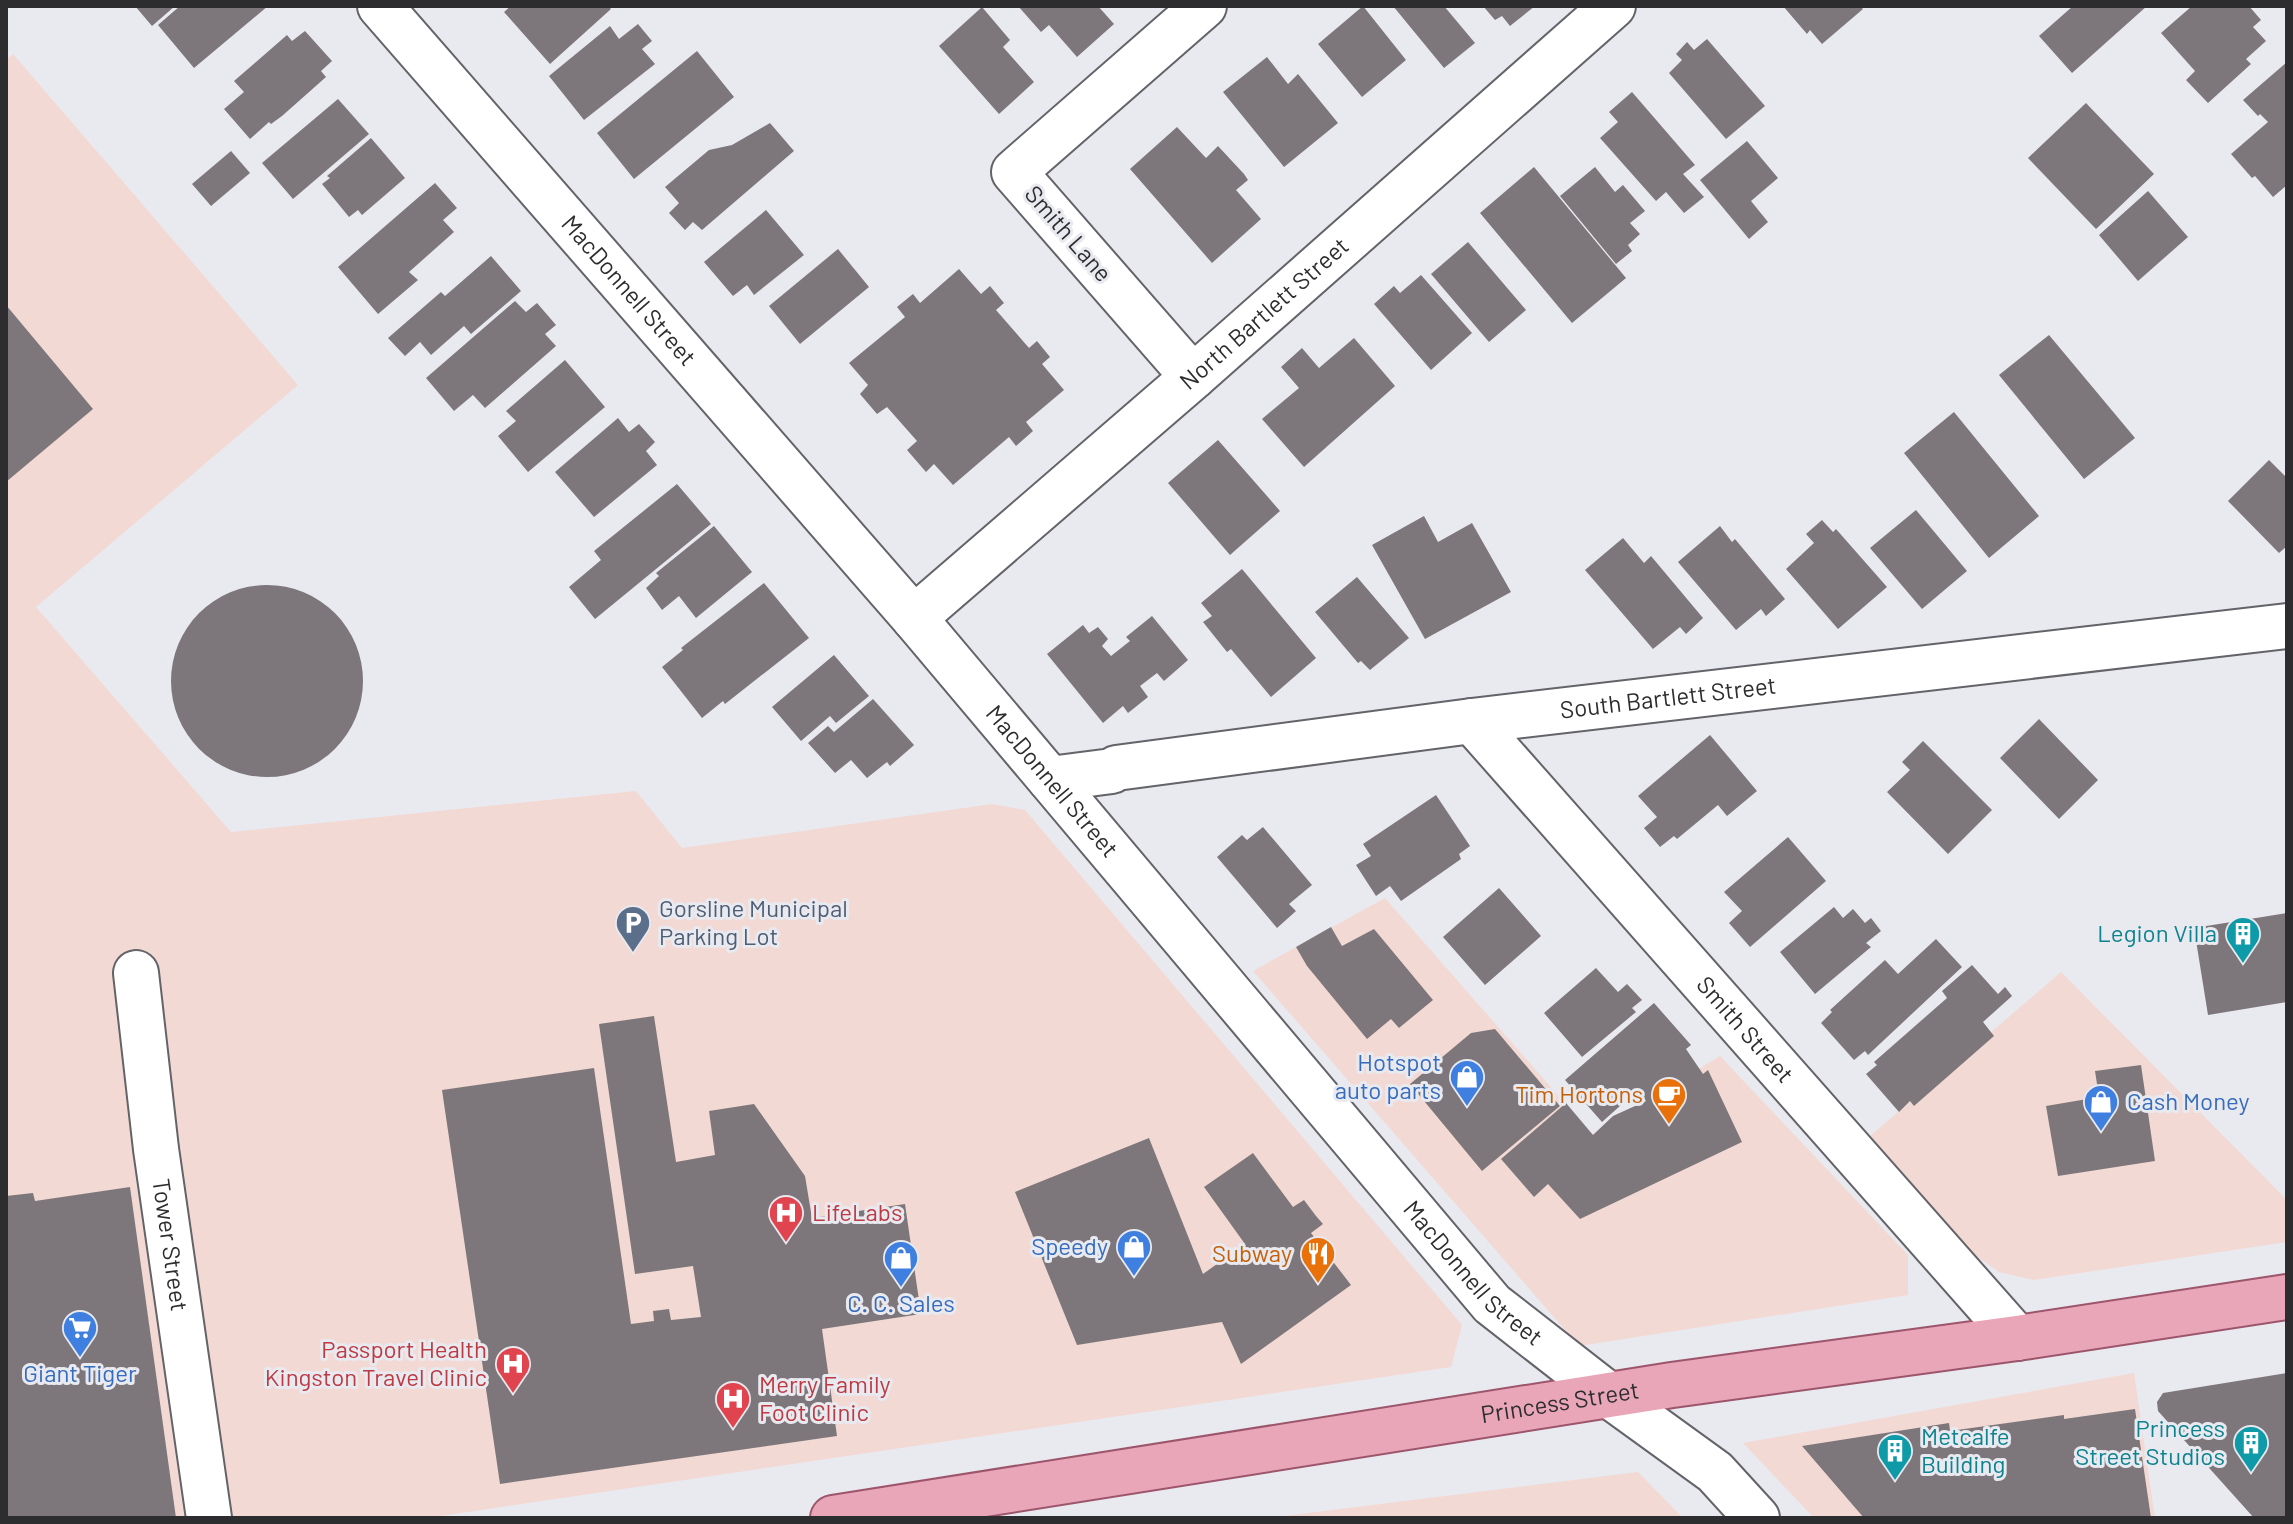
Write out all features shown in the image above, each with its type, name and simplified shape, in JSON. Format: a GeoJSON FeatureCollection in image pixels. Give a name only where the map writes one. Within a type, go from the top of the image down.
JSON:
{"type":"FeatureCollection","features":[{"type":"Feature","properties":{"kind":"main road","name":"Princess Street"},"geometry":{"type":"LineString","coordinates":[[833,1518],[1610,1396],[2287,1297]]}},
{"type":"Feature","properties":{"kind":"street","name":"MacDonnell Street"},"geometry":{"type":"LineString","coordinates":[[380,6],[914,618],[1492,1304],[1610,1396],[1715,1472],[1757,1518]]}},
{"type":"Feature","properties":{"kind":"street","name":"Smith Lane"},"geometry":{"type":"LineString","coordinates":[[1193,377],[1014,172],[1204,6]]}},
{"type":"Feature","properties":{"kind":"street","name":"North Bartlett Street"},"geometry":{"type":"LineString","coordinates":[[914,618],[1193,377],[1613,6]]}},
{"type":"Feature","properties":{"kind":"street","name":"South Bartlett Street"},"geometry":{"type":"LineString","coordinates":[[1050,779],[1472,721],[2287,626]]}},
{"type":"Feature","properties":{"kind":"street","name":"Smith Street"},"geometry":{"type":"LineString","coordinates":[[1472,721],[2017,1338]]}},
{"type":"Feature","properties":{"kind":"street","name":"Tower Street"},"geometry":{"type":"LineString","coordinates":[[136,973],[156,1149],[209,1518]]}},
{"type":"Feature","properties":{"kind":"shaded area"},"geometry":{"type":"Polygon","coordinates":[[[13,54],[298,385],[36,607],[231,832],[636,791],[682,848],[992,804],[1025,810],[1462,1325],[1451,1367],[427,1518],[6,1518],[6,60],[13,54]]]}},
{"type":"Feature","properties":{"kind":"shaded area"},"geometry":{"type":"Polygon","coordinates":[[[1385,898],[1592,1134],[1720,1056],[1908,1255],[1908,1295],[1579,1346],[1253,971],[1385,898]]]}},
{"type":"Feature","properties":{"kind":"shaded area"},"geometry":{"type":"Polygon","coordinates":[[[2061,972],[2287,1200],[2287,1242],[2034,1280],[1999,1272],[1976,1256],[1870,1136],[2061,972]]]}},
{"type":"Feature","properties":{"kind":"shaded area"},"geometry":{"type":"Polygon","coordinates":[[[2134,1373],[2155,1518],[1814,1518],[1743,1443],[2134,1373]]]}},
{"type":"Feature","properties":{"kind":"shaded area"},"geometry":{"type":"Polygon","coordinates":[[[1638,1472],[1683,1518],[1267,1518],[1638,1472]]]}},
{"type":"Feature","properties":{"kind":"building"},"geometry":{"type":"Polygon","coordinates":[[[135,6],[175,6],[152,26],[135,6]]]}},
{"type":"Feature","properties":{"kind":"building"},"geometry":{"type":"Polygon","coordinates":[[[180,6],[268,6],[194,68],[158,25],[180,6]]]}},
{"type":"Feature","properties":{"kind":"building"},"geometry":{"type":"Polygon","coordinates":[[[511,6],[608,6],[611,9],[550,64],[504,12],[511,6]]]}},
{"type":"Feature","properties":{"kind":"building"},"geometry":{"type":"Polygon","coordinates":[[[1018,6],[1098,6],[1114,24],[1077,57],[1049,25],[1041,32],[1018,6]]]}},
{"type":"Feature","properties":{"kind":"building"},"geometry":{"type":"Polygon","coordinates":[[[1363,6],[1406,60],[1362,97],[1318,44],[1363,6]]]}},
{"type":"Feature","properties":{"kind":"building"},"geometry":{"type":"Polygon","coordinates":[[[1393,6],[1444,6],[1475,43],[1444,68],[1393,6]]]}},
{"type":"Feature","properties":{"kind":"building"},"geometry":{"type":"Polygon","coordinates":[[[1483,6],[1535,6],[1510,26],[1502,16],[1495,20],[1483,6]]]}},
{"type":"Feature","properties":{"kind":"building"},"geometry":{"type":"Polygon","coordinates":[[[1783,6],[1860,6],[1863,9],[1822,44],[1810,30],[1807,34],[1783,6]]]}},
{"type":"Feature","properties":{"kind":"building"},"geometry":{"type":"Polygon","coordinates":[[[2073,6],[2147,6],[2072,73],[2039,36],[2073,6]]]}},
{"type":"Feature","properties":{"kind":"building"},"geometry":{"type":"Polygon","coordinates":[[[2192,6],[2249,6],[2261,20],[2253,27],[2266,41],[2246,59],[2251,64],[2208,103],[2186,80],[2195,71],[2161,33],[2192,6]]]}},
{"type":"Feature","properties":{"kind":"building"},"geometry":{"type":"Polygon","coordinates":[[[982,7],[1010,40],[1003,47],[1034,82],[999,114],[939,46],[982,7]]]}},
{"type":"Feature","properties":{"kind":"building"},"geometry":{"type":"Polygon","coordinates":[[[638,24],[652,41],[642,49],[655,64],[584,120],[549,76],[610,26],[619,39],[638,24]]]}},
{"type":"Feature","properties":{"kind":"building"},"geometry":{"type":"Polygon","coordinates":[[[305,31],[332,61],[321,71],[326,77],[282,116],[271,124],[269,122],[250,139],[224,109],[244,92],[234,81],[287,35],[292,41],[305,31]]]}},
{"type":"Feature","properties":{"kind":"building"},"geometry":{"type":"Polygon","coordinates":[[[1707,39],[1765,106],[1726,139],[1669,73],[1682,60],[1676,54],[1687,42],[1694,50],[1707,39]]]}},
{"type":"Feature","properties":{"kind":"building"},"geometry":{"type":"Polygon","coordinates":[[[697,51],[734,97],[634,179],[597,133],[697,51]]]}},
{"type":"Feature","properties":{"kind":"building"},"geometry":{"type":"Polygon","coordinates":[[[1267,57],[1288,84],[1298,74],[1338,123],[1284,167],[1223,92],[1267,57]]]}},
{"type":"Feature","properties":{"kind":"building"},"geometry":{"type":"Polygon","coordinates":[[[2287,62],[2287,185],[2273,197],[2231,154],[2268,122],[2243,100],[2287,62]]]}},
{"type":"Feature","properties":{"kind":"building"},"geometry":{"type":"Polygon","coordinates":[[[1632,92],[1695,165],[1683,174],[1704,197],[1684,213],[1666,192],[1656,201],[1600,138],[1618,122],[1609,112],[1632,92]]]}},
{"type":"Feature","properties":{"kind":"building"},"geometry":{"type":"Polygon","coordinates":[[[338,99],[369,134],[293,199],[262,163],[338,99]]]}},
{"type":"Feature","properties":{"kind":"building"},"geometry":{"type":"Polygon","coordinates":[[[2086,103],[2154,174],[2096,229],[2028,158],[2086,103]]]}},
{"type":"Feature","properties":{"kind":"building"},"geometry":{"type":"Polygon","coordinates":[[[770,123],[794,151],[702,230],[693,222],[685,230],[669,213],[679,203],[665,187],[709,150],[732,145],[770,123]]]}},
{"type":"Feature","properties":{"kind":"building"},"geometry":{"type":"Polygon","coordinates":[[[1177,127],[1206,158],[1218,146],[1244,174],[1248,180],[1236,190],[1261,219],[1212,263],[1130,169],[1177,127]]]}},
{"type":"Feature","properties":{"kind":"building"},"geometry":{"type":"Polygon","coordinates":[[[371,138],[405,178],[362,215],[358,210],[349,217],[322,184],[330,178],[327,176],[371,138]]]}},
{"type":"Feature","properties":{"kind":"building"},"geometry":{"type":"Polygon","coordinates":[[[1747,141],[1778,178],[1751,201],[1768,222],[1749,239],[1700,180],[1747,141]]]}},
{"type":"Feature","properties":{"kind":"building"},"geometry":{"type":"Polygon","coordinates":[[[231,151],[250,173],[211,206],[192,184],[231,151]]]}},
{"type":"Feature","properties":{"kind":"building"},"geometry":{"type":"Polygon","coordinates":[[[1534,167],[1626,278],[1572,323],[1480,213],[1534,167]]]}},
{"type":"Feature","properties":{"kind":"building"},"geometry":{"type":"Polygon","coordinates":[[[1595,167],[1615,192],[1623,185],[1645,211],[1630,223],[1640,234],[1628,245],[1632,251],[1616,264],[1560,196],[1595,167]]]}},
{"type":"Feature","properties":{"kind":"building"},"geometry":{"type":"Polygon","coordinates":[[[435,183],[457,208],[443,220],[454,232],[409,272],[418,280],[378,314],[338,267],[435,183]]]}},
{"type":"Feature","properties":{"kind":"building"},"geometry":{"type":"Polygon","coordinates":[[[2148,191],[2188,237],[2138,281],[2099,235],[2148,191]]]}},
{"type":"Feature","properties":{"kind":"building"},"geometry":{"type":"Polygon","coordinates":[[[766,210],[804,255],[754,295],[747,285],[733,296],[704,262],[766,210]]]}},
{"type":"Feature","properties":{"kind":"building"},"geometry":{"type":"Polygon","coordinates":[[[1468,242],[1526,310],[1489,342],[1431,274],[1468,242]]]}},
{"type":"Feature","properties":{"kind":"building"},"geometry":{"type":"Polygon","coordinates":[[[838,249],[869,287],[800,344],[769,306],[838,249]]]}},
{"type":"Feature","properties":{"kind":"building"},"geometry":{"type":"Polygon","coordinates":[[[491,256],[521,291],[471,334],[464,326],[431,355],[420,342],[405,356],[388,338],[441,292],[445,296],[491,256]]]}},
{"type":"Feature","properties":{"kind":"building"},"geometry":{"type":"Polygon","coordinates":[[[959,269],[981,294],[990,286],[1004,303],[996,310],[1029,348],[1037,341],[1050,357],[1042,364],[1064,390],[1026,422],[1033,431],[1016,446],[1009,437],[953,485],[934,464],[926,472],[907,450],[917,441],[887,407],[877,414],[860,394],[868,385],[849,363],[905,317],[897,307],[913,294],[920,303],[959,269]]]}},
{"type":"Feature","properties":{"kind":"building"},"geometry":{"type":"Polygon","coordinates":[[[1421,275],[1472,333],[1431,370],[1374,304],[1394,286],[1400,293],[1421,275]]]}},
{"type":"Feature","properties":{"kind":"building"},"geometry":{"type":"Polygon","coordinates":[[[515,301],[526,312],[537,303],[556,325],[545,334],[556,346],[485,408],[473,395],[454,411],[426,378],[515,301]]]}},
{"type":"Feature","properties":{"kind":"building"},"geometry":{"type":"Polygon","coordinates":[[[6,305],[93,409],[6,482],[6,305]]]}},
{"type":"Feature","properties":{"kind":"building"},"geometry":{"type":"Polygon","coordinates":[[[2049,335],[2135,438],[2084,479],[1999,375],[2049,335]]]}},
{"type":"Feature","properties":{"kind":"building"},"geometry":{"type":"Polygon","coordinates":[[[1354,338],[1395,386],[1304,467],[1262,419],[1299,388],[1281,367],[1302,348],[1319,368],[1354,338]]]}},
{"type":"Feature","properties":{"kind":"building"},"geometry":{"type":"Polygon","coordinates":[[[565,360],[605,407],[528,472],[498,436],[516,421],[506,411],[565,360]]]}},
{"type":"Feature","properties":{"kind":"building"},"geometry":{"type":"Polygon","coordinates":[[[1954,412],[2039,516],[1989,558],[1904,453],[1954,412]]]}},
{"type":"Feature","properties":{"kind":"building"},"geometry":{"type":"Polygon","coordinates":[[[618,418],[629,432],[639,424],[655,442],[646,451],[657,465],[594,517],[555,472],[618,418]]]}},
{"type":"Feature","properties":{"kind":"building"},"geometry":{"type":"Polygon","coordinates":[[[1218,440],[1280,511],[1230,555],[1168,483],[1218,440]]]}},
{"type":"Feature","properties":{"kind":"building"},"geometry":{"type":"Polygon","coordinates":[[[2269,460],[2287,478],[2287,546],[2279,553],[2228,501],[2269,460]]]}},
{"type":"Feature","properties":{"kind":"building"},"geometry":{"type":"Polygon","coordinates":[[[677,484],[711,524],[595,619],[569,587],[601,560],[594,551],[677,484]]]}},
{"type":"Feature","properties":{"kind":"building"},"geometry":{"type":"Polygon","coordinates":[[[1916,510],[1967,571],[1922,609],[1870,548],[1916,510]]]}},
{"type":"Feature","properties":{"kind":"building"},"geometry":{"type":"Polygon","coordinates":[[[1424,516],[1438,542],[1472,523],[1511,592],[1425,639],[1372,545],[1424,516]]]}},
{"type":"Feature","properties":{"kind":"building"},"geometry":{"type":"Polygon","coordinates":[[[1822,520],[1833,532],[1836,529],[1887,587],[1838,629],[1786,569],[1814,543],[1806,534],[1822,520]]]}},
{"type":"Feature","properties":{"kind":"building"},"geometry":{"type":"Polygon","coordinates":[[[714,526],[752,572],[696,618],[679,596],[662,610],[646,588],[659,576],[656,573],[714,526]]]}},
{"type":"Feature","properties":{"kind":"building"},"geometry":{"type":"Polygon","coordinates":[[[1720,526],[1732,542],[1735,539],[1785,599],[1766,616],[1761,609],[1736,630],[1678,562],[1720,526]]]}},
{"type":"Feature","properties":{"kind":"building"},"geometry":{"type":"Polygon","coordinates":[[[1623,538],[1644,563],[1651,556],[1703,618],[1686,634],[1680,627],[1653,649],[1585,570],[1623,538]]]}},
{"type":"Feature","properties":{"kind":"building"},"geometry":{"type":"Polygon","coordinates":[[[1242,569],[1316,658],[1271,697],[1231,649],[1227,652],[1203,622],[1212,616],[1201,603],[1242,569]]]}},
{"type":"Feature","properties":{"kind":"building"},"geometry":{"type":"Polygon","coordinates":[[[1357,577],[1409,638],[1370,670],[1361,661],[1358,663],[1315,612],[1357,577]]]}},
{"type":"Feature","properties":{"kind":"building"},"geometry":{"type":"Polygon","coordinates":[[[764,583],[809,638],[725,704],[723,701],[702,718],[662,667],[683,650],[681,648],[764,583]]]}},
{"type":"Feature","properties":{"kind":"building"},"geometry":{"type":"Polygon","coordinates":[[[267,585],[304,592],[335,613],[356,644],[363,681],[356,718],[335,749],[304,770],[267,777],[230,770],[199,749],[178,718],[171,681],[178,644],[199,613],[230,592],[267,585]]]}},
{"type":"Feature","properties":{"kind":"building"},"geometry":{"type":"Polygon","coordinates":[[[1152,616],[1188,660],[1164,681],[1157,673],[1140,686],[1148,697],[1128,713],[1123,706],[1103,723],[1047,654],[1083,625],[1089,633],[1098,627],[1108,639],[1102,646],[1111,656],[1130,641],[1126,637],[1152,616]]]}},
{"type":"Feature","properties":{"kind":"building"},"geometry":{"type":"Polygon","coordinates":[[[834,655],[869,696],[836,723],[830,716],[801,741],[772,707],[834,655]]]}},
{"type":"Feature","properties":{"kind":"building"},"geometry":{"type":"Polygon","coordinates":[[[873,699],[914,745],[890,766],[887,762],[867,778],[851,760],[835,773],[808,743],[828,726],[834,732],[873,699]]]}},
{"type":"Feature","properties":{"kind":"building"},"geometry":{"type":"Polygon","coordinates":[[[2039,719],[2098,780],[2059,819],[2000,758],[2039,719]]]}},
{"type":"Feature","properties":{"kind":"building"},"geometry":{"type":"Polygon","coordinates":[[[1710,735],[1757,791],[1727,816],[1718,805],[1677,839],[1674,836],[1660,847],[1644,828],[1657,817],[1638,796],[1710,735]]]}},
{"type":"Feature","properties":{"kind":"building"},"geometry":{"type":"Polygon","coordinates":[[[1923,741],[1992,810],[1948,854],[1887,792],[1910,770],[1902,762],[1923,741]]]}},
{"type":"Feature","properties":{"kind":"building"},"geometry":{"type":"Polygon","coordinates":[[[1436,795],[1470,846],[1459,854],[1461,859],[1401,901],[1390,886],[1376,896],[1356,865],[1371,856],[1363,844],[1436,795]]]}},
{"type":"Feature","properties":{"kind":"building"},"geometry":{"type":"Polygon","coordinates":[[[1263,827],[1312,885],[1289,904],[1296,911],[1277,928],[1217,857],[1242,835],[1247,840],[1263,827]]]}},
{"type":"Feature","properties":{"kind":"building"},"geometry":{"type":"Polygon","coordinates":[[[1788,837],[1826,881],[1750,947],[1729,923],[1742,911],[1724,892],[1788,837]]]}},
{"type":"Feature","properties":{"kind":"building"},"geometry":{"type":"Polygon","coordinates":[[[1499,888],[1541,936],[1485,985],[1443,937],[1499,888]]]}},
{"type":"Feature","properties":{"kind":"building"},"geometry":{"type":"Polygon","coordinates":[[[1834,907],[1843,918],[1853,909],[1865,923],[1871,918],[1881,931],[1866,943],[1871,947],[1815,994],[1780,952],[1834,907]]]}},
{"type":"Feature","properties":{"kind":"building","name":"Legion Villa"},"geometry":{"type":"Polygon","coordinates":[[[2287,913],[2287,1002],[2208,1015],[2194,928],[2287,913]]]}},
{"type":"Feature","properties":{"kind":"building"},"geometry":{"type":"Polygon","coordinates":[[[1331,927],[1342,946],[1374,929],[1433,1000],[1399,1028],[1391,1019],[1367,1039],[1307,966],[1296,947],[1331,927]]]}},
{"type":"Feature","properties":{"kind":"building"},"geometry":{"type":"Polygon","coordinates":[[[1936,939],[1962,967],[1868,1055],[1865,1051],[1854,1060],[1821,1023],[1832,1012],[1830,1010],[1885,960],[1898,974],[1936,939]]]}},
{"type":"Feature","properties":{"kind":"building"},"geometry":{"type":"Polygon","coordinates":[[[1972,965],[1998,994],[2005,987],[2012,996],[1983,1022],[1994,1036],[1914,1106],[1910,1101],[1899,1112],[1866,1074],[1877,1065],[1874,1062],[1947,998],[1942,991],[1972,965]]]}},
{"type":"Feature","properties":{"kind":"building"},"geometry":{"type":"Polygon","coordinates":[[[1596,968],[1618,992],[1627,984],[1642,1000],[1632,1008],[1636,1012],[1582,1057],[1544,1013],[1596,968]]]}},
{"type":"Feature","properties":{"kind":"building","name":"Tim Hortons"},"geometry":{"type":"Polygon","coordinates":[[[1654,1003],[1691,1045],[1686,1049],[1703,1074],[1708,1070],[1742,1142],[1580,1219],[1548,1184],[1534,1197],[1501,1159],[1566,1103],[1593,1135],[1613,1116],[1646,1101],[1639,1089],[1602,1122],[1565,1080],[1654,1003]]]}},
{"type":"Feature","properties":{"kind":"building"},"geometry":{"type":"Polygon","coordinates":[[[654,1016],[676,1162],[715,1155],[709,1111],[754,1104],[805,1176],[812,1218],[905,1204],[921,1314],[822,1329],[837,1436],[500,1484],[442,1090],[594,1068],[631,1324],[654,1321],[653,1311],[669,1309],[671,1320],[701,1317],[693,1266],[635,1274],[599,1024],[654,1016]]]}},
{"type":"Feature","properties":{"kind":"building"},"geometry":{"type":"Polygon","coordinates":[[[1495,1029],[1560,1106],[1482,1171],[1410,1084],[1471,1033],[1495,1029]]]}},
{"type":"Feature","properties":{"kind":"building","name":"Cash Money"},"geometry":{"type":"Polygon","coordinates":[[[2141,1065],[2155,1161],[2058,1176],[2046,1106],[2099,1097],[2095,1071],[2141,1065]]]}},
{"type":"Feature","properties":{"kind":"building"},"geometry":{"type":"Polygon","coordinates":[[[1149,1138],[1203,1274],[1245,1244],[1204,1187],[1253,1153],[1293,1207],[1304,1200],[1323,1224],[1311,1233],[1351,1285],[1241,1364],[1222,1322],[1077,1345],[1015,1192],[1149,1138]]]}},
{"type":"Feature","properties":{"kind":"building","name":"Giant Tiger"},"geometry":{"type":"Polygon","coordinates":[[[130,1187],[176,1518],[6,1518],[6,1196],[33,1193],[35,1201],[130,1187]]]}},
{"type":"Feature","properties":{"kind":"building","name":"Princess Street Studios"},"geometry":{"type":"Polygon","coordinates":[[[2287,1373],[2287,1518],[2254,1518],[2158,1411],[2157,1402],[2163,1393],[2287,1373]]]}},
{"type":"Feature","properties":{"kind":"building"},"geometry":{"type":"Polygon","coordinates":[[[2135,1409],[2151,1518],[1864,1518],[1802,1446],[1949,1423],[1950,1431],[2064,1415],[2064,1419],[2135,1409]]]}},
{"type":"Feature","properties":{"kind":"place","name":"Gorsline Municipal Parking Lot"},"geometry":{"type":"Point","coordinates":[633,954]}},
{"type":"Feature","properties":{"kind":"place","name":"Legion Villa"},"geometry":{"type":"Point","coordinates":[2243,965]}},
{"type":"Feature","properties":{"kind":"place","name":"Hotspot auto parts"},"geometry":{"type":"Point","coordinates":[1467,1108]}},
{"type":"Feature","properties":{"kind":"place","name":"Tim Hortons"},"geometry":{"type":"Point","coordinates":[1669,1126]}},
{"type":"Feature","properties":{"kind":"place","name":"Cash Money"},"geometry":{"type":"Point","coordinates":[2101,1133]}},
{"type":"Feature","properties":{"kind":"place","name":"LifeLabs"},"geometry":{"type":"Point","coordinates":[786,1244]}},
{"type":"Feature","properties":{"kind":"place","name":"Speedy"},"geometry":{"type":"Point","coordinates":[1134,1278]}},
{"type":"Feature","properties":{"kind":"place","name":"Subway"},"geometry":{"type":"Point","coordinates":[1318,1285]}},
{"type":"Feature","properties":{"kind":"place","name":"C. C. Sales"},"geometry":{"type":"Point","coordinates":[901,1289]}},
{"type":"Feature","properties":{"kind":"place","name":"Giant Tiger"},"geometry":{"type":"Point","coordinates":[80,1359]}},
{"type":"Feature","properties":{"kind":"place","name":"Passport Health Kingston Travel Clinic"},"geometry":{"type":"Point","coordinates":[513,1395]}},
{"type":"Feature","properties":{"kind":"place","name":"Merry Family Foot Clinic"},"geometry":{"type":"Point","coordinates":[733,1430]}},
{"type":"Feature","properties":{"kind":"place","name":"Princess Street Studios"},"geometry":{"type":"Point","coordinates":[2251,1474]}},
{"type":"Feature","properties":{"kind":"place","name":"Metcalfe Building"},"geometry":{"type":"Point","coordinates":[1895,1482]}}]}
